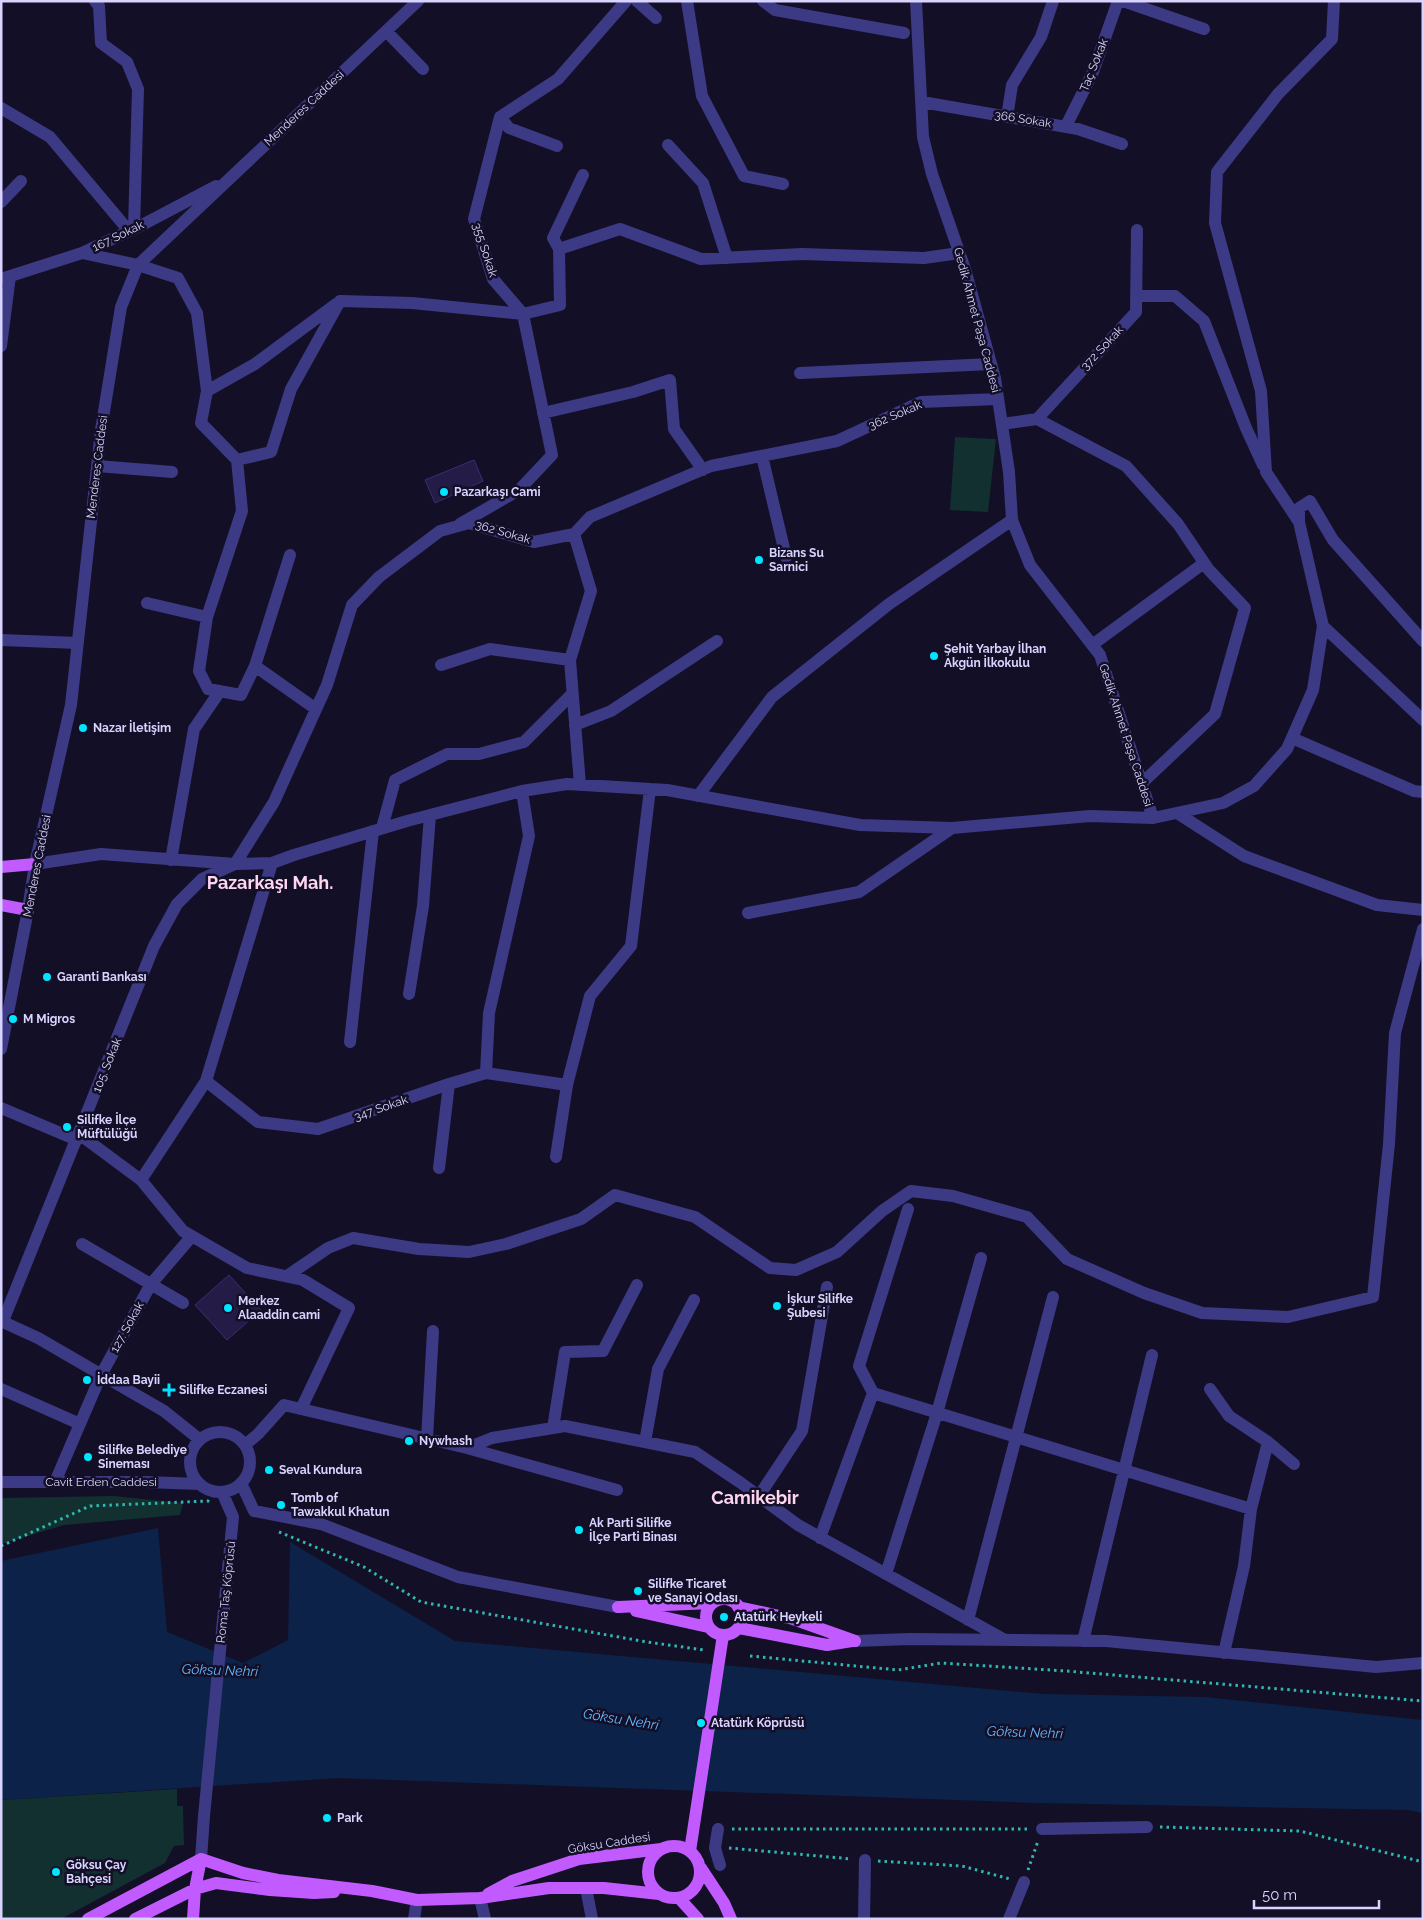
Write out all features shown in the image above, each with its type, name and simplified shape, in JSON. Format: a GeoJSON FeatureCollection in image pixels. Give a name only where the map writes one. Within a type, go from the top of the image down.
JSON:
{"type":"FeatureCollection","features":[{"type":"Feature","properties":{"kind":"main road"},"geometry":{"type":"LineString","coordinates":[[1,867],[35,864]]}},
{"type":"Feature","properties":{"kind":"main road"},"geometry":{"type":"LineString","coordinates":[[1,905],[28,910]]}},
{"type":"Feature","properties":{"kind":"main road"},"geometry":{"type":"LineString","coordinates":[[618,1608],[708,1627],[715,1633],[723,1636],[732,1634],[739,1628],[742,1620],[741,1611],[728,1599],[720,1599],[712,1603],[706,1610],[705,1619],[708,1627]]}},
{"type":"Feature","properties":{"kind":"main road"},"geometry":{"type":"LineString","coordinates":[[618,1608],[712,1603]]}},
{"type":"Feature","properties":{"kind":"main road"},"geometry":{"type":"LineString","coordinates":[[738,1607],[793,1620],[855,1641]]}},
{"type":"Feature","properties":{"kind":"main road"},"geometry":{"type":"LineString","coordinates":[[739,1628],[827,1645],[855,1641]]}},
{"type":"Feature","properties":{"kind":"main road"},"geometry":{"type":"LineString","coordinates":[[690,1850],[723,1636]]}},
{"type":"Feature","properties":{"kind":"main road"},"geometry":{"type":"LineString","coordinates":[[701,1868],[696,1888],[688,1895],[679,1898],[668,1898],[659,1894],[652,1886],[648,1876],[648,1866],[660,1850],[670,1846],[681,1846],[690,1850],[697,1858],[701,1868],[724,1903],[731,1919]]}},
{"type":"Feature","properties":{"kind":"main road","name":"Göksu Caddesi"},"geometry":{"type":"LineString","coordinates":[[480,1898],[512,1881],[579,1859],[660,1850]]}},
{"type":"Feature","properties":{"kind":"main road"},"geometry":{"type":"LineString","coordinates":[[193,1919],[195,1889],[201,1859]]}},
{"type":"Feature","properties":{"kind":"main road"},"geometry":{"type":"LineString","coordinates":[[88,1919],[201,1859]]}},
{"type":"Feature","properties":{"kind":"main road","name":"Göksu Caddesi"},"geometry":{"type":"LineString","coordinates":[[201,1859],[243,1873],[278,1880],[372,1890],[417,1900],[480,1898],[549,1888],[586,1888],[659,1894]]}},
{"type":"Feature","properties":{"kind":"main road","name":"Göksu Caddesi"},"geometry":{"type":"LineString","coordinates":[[135,1919],[195,1889],[216,1883],[314,1893],[372,1890]]}},
{"type":"Feature","properties":{"kind":"main road"},"geometry":{"type":"LineString","coordinates":[[679,1898],[698,1919]]}},
{"type":"Feature","properties":{"kind":"street"},"geometry":{"type":"LineString","coordinates":[[95,1],[99,6],[101,43],[127,62],[138,89],[132,230]]}},
{"type":"Feature","properties":{"kind":"street","name":"Menderes Caddesi"},"geometry":{"type":"LineString","coordinates":[[1,1049],[35,864],[71,705],[100,430],[121,308],[138,265],[418,1]]}},
{"type":"Feature","properties":{"kind":"street"},"geometry":{"type":"LineString","coordinates":[[556,146],[509,128],[500,117],[558,79],[626,1]]}},
{"type":"Feature","properties":{"kind":"street"},"geometry":{"type":"LineString","coordinates":[[637,1],[656,18]]}},
{"type":"Feature","properties":{"kind":"street"},"geometry":{"type":"LineString","coordinates":[[687,1],[702,96],[744,176],[783,184]]}},
{"type":"Feature","properties":{"kind":"street"},"geometry":{"type":"LineString","coordinates":[[762,1],[775,10],[904,33]]}},
{"type":"Feature","properties":{"kind":"street","name":"Gedik Ahmet Paşa Caddesi"},"geometry":{"type":"LineString","coordinates":[[916,1],[923,137],[932,174],[959,253],[991,364],[1009,472],[1012,520],[1030,565],[1100,655],[1153,818]]}},
{"type":"Feature","properties":{"kind":"street"},"geometry":{"type":"LineString","coordinates":[[1007,117],[1012,85],[1041,37],[1053,1]]}},
{"type":"Feature","properties":{"kind":"street","name":"Taç Sokak"},"geometry":{"type":"LineString","coordinates":[[1066,126],[1093,72],[1118,1]]}},
{"type":"Feature","properties":{"kind":"street"},"geometry":{"type":"LineString","coordinates":[[1123,1],[1204,30]]}},
{"type":"Feature","properties":{"kind":"street"},"geometry":{"type":"LineString","coordinates":[[1266,472],[1261,391],[1214,224],[1217,172],[1278,94],[1332,39],[1334,1]]}},
{"type":"Feature","properties":{"kind":"street"},"geometry":{"type":"LineString","coordinates":[[386,31],[423,69]]}},
{"type":"Feature","properties":{"kind":"street","name":"366 Sokak"},"geometry":{"type":"LineString","coordinates":[[922,102],[1078,128],[1122,144]]}},
{"type":"Feature","properties":{"kind":"street"},"geometry":{"type":"LineString","coordinates":[[1,108],[50,137],[132,230]]}},
{"type":"Feature","properties":{"kind":"street","name":"355 Sokak"},"geometry":{"type":"LineString","coordinates":[[456,527],[518,490],[552,455],[523,314],[492,279],[474,219],[500,117]]}},
{"type":"Feature","properties":{"kind":"street"},"geometry":{"type":"LineString","coordinates":[[668,145],[703,183],[727,258]]}},
{"type":"Feature","properties":{"kind":"street"},"geometry":{"type":"LineString","coordinates":[[206,391],[255,364],[340,301],[412,303],[523,314],[560,305],[559,249],[553,238],[583,175]]}},
{"type":"Feature","properties":{"kind":"street","name":"167 Sokak"},"geometry":{"type":"LineString","coordinates":[[6,278],[82,254],[229,179]]}},
{"type":"Feature","properties":{"kind":"street"},"geometry":{"type":"LineString","coordinates":[[1,202],[21,181]]}},
{"type":"Feature","properties":{"kind":"street"},"geometry":{"type":"LineString","coordinates":[[559,249],[620,229],[701,259],[802,254],[924,258],[959,253]]}},
{"type":"Feature","properties":{"kind":"street","name":"372 Sokak"},"geometry":{"type":"LineString","coordinates":[[1036,419],[1136,312],[1137,230]]}},
{"type":"Feature","properties":{"kind":"street"},"geometry":{"type":"LineString","coordinates":[[82,254],[138,265],[178,278],[197,313],[206,391],[201,423],[237,460],[242,512],[207,616],[199,671],[208,688],[240,695],[255,666],[290,556]]}},
{"type":"Feature","properties":{"kind":"street"},"geometry":{"type":"LineString","coordinates":[[1,346],[6,278]]}},
{"type":"Feature","properties":{"kind":"street"},"geometry":{"type":"LineString","coordinates":[[1136,296],[1175,296],[1204,321],[1246,428],[1266,472],[1299,522]]}},
{"type":"Feature","properties":{"kind":"street"},"geometry":{"type":"LineString","coordinates":[[237,460],[271,452],[291,389],[340,301]]}},
{"type":"Feature","properties":{"kind":"street"},"geometry":{"type":"LineString","coordinates":[[800,373],[991,364]]}},
{"type":"Feature","properties":{"kind":"street"},"geometry":{"type":"LineString","coordinates":[[544,413],[634,392],[670,380],[674,429],[703,470]]}},
{"type":"Feature","properties":{"kind":"street","name":"362 Sokak"},"geometry":{"type":"LineString","coordinates":[[235,864],[274,802],[327,685],[352,605],[379,577],[440,531],[469,523],[534,542],[574,534],[590,517],[711,466],[837,441],[921,402],[998,399]]}},
{"type":"Feature","properties":{"kind":"street"},"geometry":{"type":"LineString","coordinates":[[1002,424],[1036,419],[1126,466],[1178,524],[1204,563],[1245,608],[1215,714],[1142,783]]}},
{"type":"Feature","properties":{"kind":"street"},"geometry":{"type":"LineString","coordinates":[[762,456],[786,557]]}},
{"type":"Feature","properties":{"kind":"street"},"geometry":{"type":"LineString","coordinates":[[97,466],[172,472]]}},
{"type":"Feature","properties":{"kind":"street"},"geometry":{"type":"LineString","coordinates":[[35,864],[101,854],[235,864],[272,864],[294,855],[377,830],[522,790],[568,784],[650,789],[860,825],[952,828],[1090,816],[1153,818],[1224,803],[1254,786],[1287,749],[1313,690],[1323,626],[1299,522],[1299,508],[1310,501],[1333,540],[1423,641]]}},
{"type":"Feature","properties":{"kind":"street"},"geometry":{"type":"LineString","coordinates":[[698,796],[772,697],[889,604],[1012,520]]}},
{"type":"Feature","properties":{"kind":"street"},"geometry":{"type":"LineString","coordinates":[[574,534],[591,591],[570,660],[580,785]]}},
{"type":"Feature","properties":{"kind":"street"},"geometry":{"type":"LineString","coordinates":[[1092,646],[1204,563]]}},
{"type":"Feature","properties":{"kind":"street"},"geometry":{"type":"LineString","coordinates":[[147,603],[207,616]]}},
{"type":"Feature","properties":{"kind":"street"},"geometry":{"type":"LineString","coordinates":[[1323,626],[1423,720]]}},
{"type":"Feature","properties":{"kind":"street"},"geometry":{"type":"LineString","coordinates":[[1,640],[78,643]]}},
{"type":"Feature","properties":{"kind":"street"},"geometry":{"type":"LineString","coordinates":[[575,725],[611,711],[718,641]]}},
{"type":"Feature","properties":{"kind":"street"},"geometry":{"type":"LineString","coordinates":[[441,665],[490,649],[570,660]]}},
{"type":"Feature","properties":{"kind":"street"},"geometry":{"type":"LineString","coordinates":[[255,666],[316,709]]}},
{"type":"Feature","properties":{"kind":"street"},"geometry":{"type":"LineString","coordinates":[[172,860],[194,729],[220,691]]}},
{"type":"Feature","properties":{"kind":"street"},"geometry":{"type":"LineString","coordinates":[[350,1042],[377,830],[395,780],[447,754],[479,754],[524,742],[572,694]]}},
{"type":"Feature","properties":{"kind":"street"},"geometry":{"type":"LineString","coordinates":[[1292,738],[1414,791],[1423,792]]}},
{"type":"Feature","properties":{"kind":"street"},"geometry":{"type":"LineString","coordinates":[[556,1157],[567,1085],[590,996],[631,946],[650,789]]}},
{"type":"Feature","properties":{"kind":"street"},"geometry":{"type":"LineString","coordinates":[[486,1073],[489,1013],[529,836],[522,790]]}},
{"type":"Feature","properties":{"kind":"street"},"geometry":{"type":"LineString","coordinates":[[1177,813],[1244,856],[1377,905],[1423,910]]}},
{"type":"Feature","properties":{"kind":"street"},"geometry":{"type":"LineString","coordinates":[[409,994],[424,906],[430,815]]}},
{"type":"Feature","properties":{"kind":"street"},"geometry":{"type":"LineString","coordinates":[[748,913],[859,892],[952,828]]}},
{"type":"Feature","properties":{"kind":"street","name":"105. Sokak"},"geometry":{"type":"LineString","coordinates":[[2,1321],[154,946],[177,904],[202,879],[235,864]]}},
{"type":"Feature","properties":{"kind":"street"},"geometry":{"type":"LineString","coordinates":[[140,1180],[206,1081],[272,864]]}},
{"type":"Feature","properties":{"kind":"street"},"geometry":{"type":"LineString","coordinates":[[287,1276],[328,1248],[353,1238],[419,1250],[469,1252],[506,1244],[580,1219],[614,1195],[695,1217],[770,1268],[796,1270],[837,1252],[882,1211],[911,1191],[953,1196],[1026,1217],[1067,1259],[1144,1293],[1202,1314],[1288,1317],[1373,1297],[1389,1144],[1395,1034],[1423,929]]}},
{"type":"Feature","properties":{"kind":"street","name":"347 Sokak"},"geometry":{"type":"LineString","coordinates":[[206,1081],[258,1122],[318,1129],[486,1073],[567,1085]]}},
{"type":"Feature","properties":{"kind":"street"},"geometry":{"type":"LineString","coordinates":[[439,1168],[449,1084]]}},
{"type":"Feature","properties":{"kind":"street"},"geometry":{"type":"LineString","coordinates":[[1,1108],[78,1137],[140,1180],[183,1231],[247,1268],[303,1280],[349,1308],[301,1409]]}},
{"type":"Feature","properties":{"kind":"street"},"geometry":{"type":"LineString","coordinates":[[908,1209],[858,1366],[873,1393],[1251,1509]]}},
{"type":"Feature","properties":{"kind":"street","name":"127. Sokak"},"geometry":{"type":"LineString","coordinates":[[55,1482],[101,1374],[151,1284],[192,1236]]}},
{"type":"Feature","properties":{"kind":"street"},"geometry":{"type":"LineString","coordinates":[[82,1244],[183,1303]]}},
{"type":"Feature","properties":{"kind":"street"},"geometry":{"type":"LineString","coordinates":[[886,1574],[937,1413],[981,1258]]}},
{"type":"Feature","properties":{"kind":"street"},"geometry":{"type":"LineString","coordinates":[[553,1428],[565,1352],[603,1351],[637,1286]]}},
{"type":"Feature","properties":{"kind":"street"},"geometry":{"type":"LineString","coordinates":[[759,1496],[802,1431],[827,1287]]}},
{"type":"Feature","properties":{"kind":"street"},"geometry":{"type":"LineString","coordinates":[[968,1620],[1053,1297]]}},
{"type":"Feature","properties":{"kind":"street"},"geometry":{"type":"LineString","coordinates":[[645,1442],[658,1369],[694,1300]]}},
{"type":"Feature","properties":{"kind":"street"},"geometry":{"type":"LineString","coordinates":[[2,1321],[38,1338],[164,1411],[199,1439]]}},
{"type":"Feature","properties":{"kind":"street"},"geometry":{"type":"LineString","coordinates":[[427,1439],[433,1331]]}},
{"type":"Feature","properties":{"kind":"street"},"geometry":{"type":"LineString","coordinates":[[1083,1641],[1152,1355]]}},
{"type":"Feature","properties":{"kind":"street"},"geometry":{"type":"LineString","coordinates":[[1,1389],[80,1424]]}},
{"type":"Feature","properties":{"kind":"street"},"geometry":{"type":"LineString","coordinates":[[1210,1389],[1230,1416],[1268,1442],[1294,1464]]}},
{"type":"Feature","properties":{"kind":"street"},"geometry":{"type":"LineString","coordinates":[[820,1538],[873,1393]]}},
{"type":"Feature","properties":{"kind":"street"},"geometry":{"type":"LineString","coordinates":[[246,1445],[284,1405],[467,1448],[617,1490]]}},
{"type":"Feature","properties":{"kind":"street"},"geometry":{"type":"LineString","coordinates":[[467,1448],[492,1438],[565,1426],[695,1452],[798,1525],[1005,1640]]}},
{"type":"Feature","properties":{"kind":"street"},"geometry":{"type":"LineString","coordinates":[[217,1431],[227,1432],[236,1436],[246,1445],[251,1461],[249,1470],[241,1483],[228,1491],[208,1490],[194,1476],[190,1467],[190,1457],[193,1447],[199,1439],[217,1431]]}},
{"type":"Feature","properties":{"kind":"street"},"geometry":{"type":"LineString","coordinates":[[1224,1652],[1244,1566],[1251,1509],[1268,1442]]}},
{"type":"Feature","properties":{"kind":"street","name":"Cavit Erden Caddesi"},"geometry":{"type":"LineString","coordinates":[[1,1482],[200,1484]]}},
{"type":"Feature","properties":{"kind":"street"},"geometry":{"type":"LineString","coordinates":[[241,1483],[254,1511],[321,1524],[458,1578],[618,1608]]}},
{"type":"Feature","properties":{"kind":"street"},"geometry":{"type":"LineString","coordinates":[[222,1492],[233,1517]]}},
{"type":"Feature","properties":{"kind":"street","name":"Roma Taş Köprüsü"},"geometry":{"type":"LineString","coordinates":[[201,1859],[233,1517]]}},
{"type":"Feature","properties":{"kind":"street"},"geometry":{"type":"LineString","coordinates":[[855,1641],[909,1639],[1106,1641],[1376,1667],[1423,1663]]}},
{"type":"Feature","properties":{"kind":"street"},"geometry":{"type":"LineString","coordinates":[[1042,1829],[1147,1827]]}},
{"type":"Feature","properties":{"kind":"street"},"geometry":{"type":"LineString","coordinates":[[718,1828],[715,1848],[720,1864]]}},
{"type":"Feature","properties":{"kind":"street"},"geometry":{"type":"LineString","coordinates":[[864,1919],[865,1860]]}},
{"type":"Feature","properties":{"kind":"street"},"geometry":{"type":"LineString","coordinates":[[1009,1919],[1024,1882]]}},
{"type":"Feature","properties":{"kind":"street"},"geometry":{"type":"LineString","coordinates":[[586,1888],[592,1919]]}},
{"type":"Feature","properties":{"kind":"street"},"geometry":{"type":"LineString","coordinates":[[480,1898],[485,1919]]}},
{"type":"Feature","properties":{"kind":"street"},"geometry":{"type":"LineString","coordinates":[[414,1919],[417,1900]]}},
{"type":"Feature","properties":{"kind":"path"},"geometry":{"type":"LineString","coordinates":[[1,1546],[90,1506],[208,1501],[233,1517]]}},
{"type":"Feature","properties":{"kind":"path"},"geometry":{"type":"LineString","coordinates":[[271,1528],[364,1567],[422,1602],[704,1650]]}},
{"type":"Feature","properties":{"kind":"path"},"geometry":{"type":"LineString","coordinates":[[750,1656],[898,1670],[941,1663],[1423,1701]]}},
{"type":"Feature","properties":{"kind":"path"},"geometry":{"type":"LineString","coordinates":[[1147,1827],[1300,1831],[1423,1862]]}},
{"type":"Feature","properties":{"kind":"green space"},"geometry":{"type":"Polygon","coordinates":[[[955,437],[996,439],[988,512],[950,510],[955,437]]]}},
{"type":"Feature","properties":{"kind":"green space"},"geometry":{"type":"Polygon","coordinates":[[[113,1496],[183,1503],[180,1515],[64,1525],[1,1544],[1,1498],[113,1496]]]}},
{"type":"Feature","properties":{"kind":"green space"},"geometry":{"type":"Polygon","coordinates":[[[177,1789],[177,1806],[183,1806],[184,1845],[174,1846],[165,1863],[61,1919],[1,1919],[1,1800],[177,1789]]]}},
{"type":"Feature","properties":{"kind":"water","name":"Göksu Nehri"},"geometry":{"type":"Polygon","coordinates":[[[158,1528],[167,1632],[243,1663],[288,1640],[290,1542],[455,1641],[1044,1694],[1205,1697],[1423,1720],[1423,1813],[1407,1810],[1039,1803],[338,1778],[1,1800],[1,1561],[158,1528]]]}},
{"type":"Feature","properties":{"kind":"building","name":"Pazarkaşı Cami"},"geometry":{"type":"Polygon","coordinates":[[[474,460],[483,481],[435,503],[425,480],[474,460]]]}},
{"type":"Feature","properties":{"kind":"building","name":"Merkez Alaaddin cami"},"geometry":{"type":"Polygon","coordinates":[[[229,1275],[261,1310],[227,1340],[195,1305],[229,1275]]]}},
{"type":"Feature","properties":{"kind":"place","name":"Pazarkaşı Cami"},"geometry":{"type":"Point","coordinates":[444,492]}},
{"type":"Feature","properties":{"kind":"place","name":"Bizans Su Sarnici"},"geometry":{"type":"Point","coordinates":[759,560]}},
{"type":"Feature","properties":{"kind":"place","name":"Şehit Yarbay İlhan Akgün İlkokulu"},"geometry":{"type":"Point","coordinates":[934,656]}},
{"type":"Feature","properties":{"kind":"place","name":"Nazar İletişim"},"geometry":{"type":"Point","coordinates":[83,728]}},
{"type":"Feature","properties":{"kind":"place","name":"Garanti Bankası"},"geometry":{"type":"Point","coordinates":[47,977]}},
{"type":"Feature","properties":{"kind":"place","name":"M Migros"},"geometry":{"type":"Point","coordinates":[13,1019]}},
{"type":"Feature","properties":{"kind":"place","name":"Silifke İlçe Müftülüğü"},"geometry":{"type":"Point","coordinates":[67,1127]}},
{"type":"Feature","properties":{"kind":"place","name":"İşkur Silifke Şubesi"},"geometry":{"type":"Point","coordinates":[777,1306]}},
{"type":"Feature","properties":{"kind":"place","name":"Merkez Alaaddin cami"},"geometry":{"type":"Point","coordinates":[228,1308]}},
{"type":"Feature","properties":{"kind":"place","name":"İddaa Bayii"},"geometry":{"type":"Point","coordinates":[87,1380]}},
{"type":"Feature","properties":{"kind":"place","name":"Silifke Eczanesi"},"geometry":{"type":"Point","coordinates":[169,1390]}},
{"type":"Feature","properties":{"kind":"place","name":"Nywhash"},"geometry":{"type":"Point","coordinates":[409,1441]}},
{"type":"Feature","properties":{"kind":"place","name":"Silifke Belediye Sineması"},"geometry":{"type":"Point","coordinates":[88,1457]}},
{"type":"Feature","properties":{"kind":"place","name":"Seval Kundura"},"geometry":{"type":"Point","coordinates":[269,1470]}},
{"type":"Feature","properties":{"kind":"place","name":"Tomb of Tawakkul Khatun"},"geometry":{"type":"Point","coordinates":[281,1505]}},
{"type":"Feature","properties":{"kind":"place","name":"Ak Parti Silifke İlçe Parti Binası"},"geometry":{"type":"Point","coordinates":[579,1530]}},
{"type":"Feature","properties":{"kind":"place","name":"Silifke Ticaret ve Sanayi Odası"},"geometry":{"type":"Point","coordinates":[638,1591]}},
{"type":"Feature","properties":{"kind":"place","name":"Atatürk Heykeli"},"geometry":{"type":"Point","coordinates":[724,1617]}},
{"type":"Feature","properties":{"kind":"place","name":"Atatürk Köprüsü"},"geometry":{"type":"Point","coordinates":[701,1723]}},
{"type":"Feature","properties":{"kind":"place","name":"Park"},"geometry":{"type":"Point","coordinates":[327,1818]}},
{"type":"Feature","properties":{"kind":"place","name":"Göksu Çay Bahçesi"},"geometry":{"type":"Point","coordinates":[56,1872]}},
{"type":"Feature","properties":{"kind":"district","name":"Pazarkaşı Mah."},"geometry":{"type":"Point","coordinates":[270,883]}},
{"type":"Feature","properties":{"kind":"district","name":"Camikebir"},"geometry":{"type":"Point","coordinates":[755,1498]}}]}
